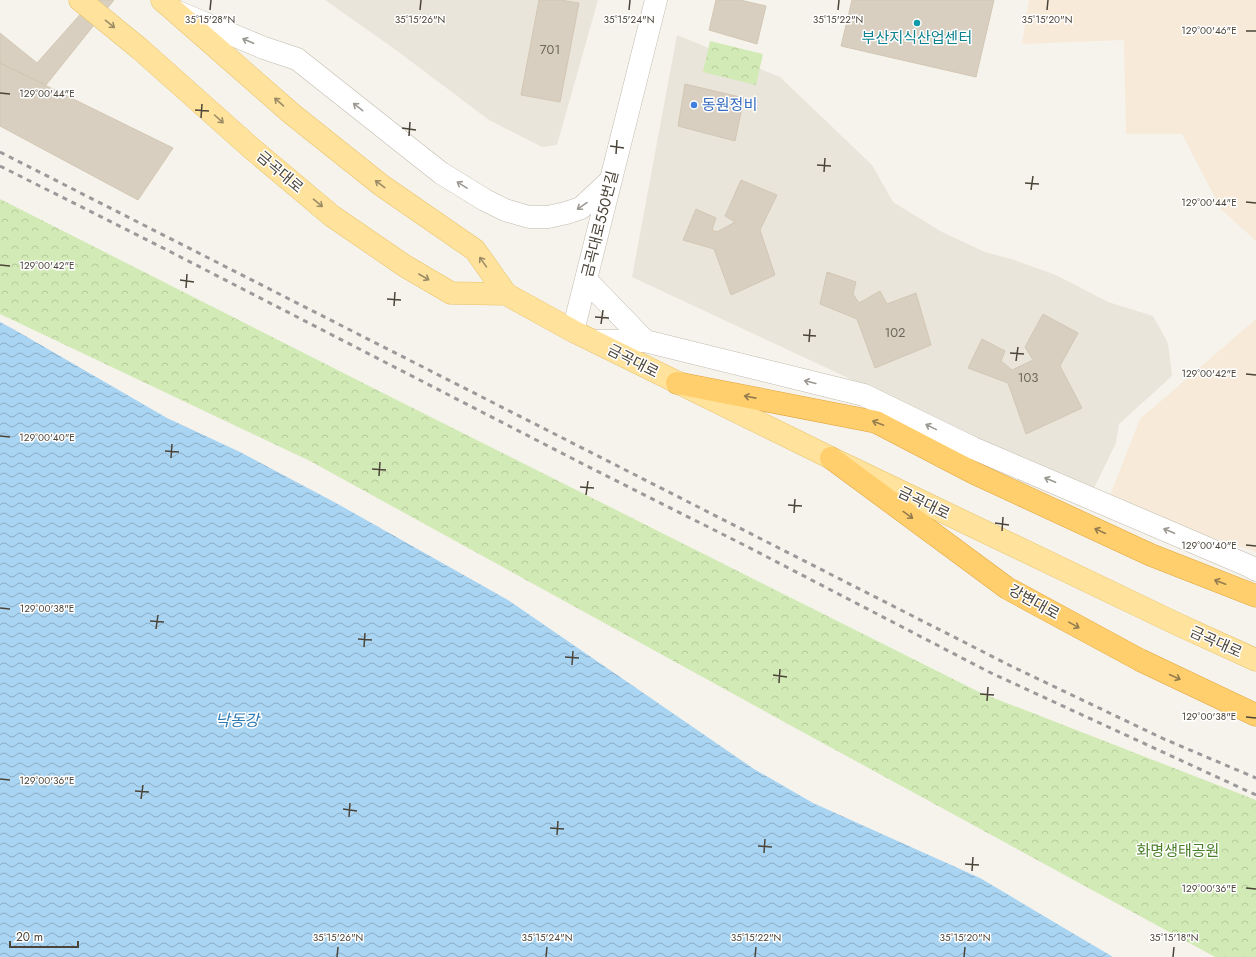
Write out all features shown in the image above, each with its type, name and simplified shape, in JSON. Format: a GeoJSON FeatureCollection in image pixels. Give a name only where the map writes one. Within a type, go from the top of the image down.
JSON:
{"type":"FeatureCollection","features":[{"type":"Feature","properties":{"kind":"highway"},"geometry":{"type":"LineString","coordinates":[[677,383],[876,422],[974,473],[1151,555],[1256,596]]}},
{"type":"Feature","properties":{"kind":"highway","name":"강변대로"},"geometry":{"type":"LineString","coordinates":[[831,458],[1007,588],[1140,660],[1256,715]]}},
{"type":"Feature","properties":{"kind":"main road","name":"금곡대로"},"geometry":{"type":"LineString","coordinates":[[80,0],[140,49],[250,147],[326,211],[393,257],[451,293],[506,294]]}},
{"type":"Feature","properties":{"kind":"main road","name":"금곡대로"},"geometry":{"type":"LineString","coordinates":[[167,5],[292,114],[381,185],[475,250],[506,294],[573,331],[677,383],[1177,624],[1256,660]]}},
{"type":"Feature","properties":{"kind":"street","name":"금곡대로550번길"},"geometry":{"type":"LineString","coordinates":[[573,331],[656,0]]}},
{"type":"Feature","properties":{"kind":"street"},"geometry":{"type":"LineString","coordinates":[[167,5],[264,48],[297,59],[441,173],[485,200],[505,210],[529,217],[548,217],[566,213],[581,208],[611,180]]}},
{"type":"Feature","properties":{"kind":"street","name":"금곡대로"},"geometry":{"type":"LineString","coordinates":[[586,280],[644,341]]}},
{"type":"Feature","properties":{"kind":"street","name":"금곡대로"},"geometry":{"type":"LineString","coordinates":[[594,341],[644,341],[864,395],[973,448],[1242,562],[1256,570]]}},
{"type":"Feature","properties":{"kind":"shaded area"},"geometry":{"type":"Polygon","coordinates":[[[325,0],[598,0],[557,145],[542,147],[489,120],[396,50],[325,0]]]}},
{"type":"Feature","properties":{"kind":"shaded area"},"geometry":{"type":"Polygon","coordinates":[[[1029,0],[1256,0],[1256,241],[1221,209],[1182,134],[1126,134],[1124,40],[1022,44],[1029,0]]]}},
{"type":"Feature","properties":{"kind":"shaded area"},"geometry":{"type":"Polygon","coordinates":[[[677,35],[780,77],[872,165],[893,202],[942,232],[985,252],[1011,259],[1056,275],[1108,302],[1153,316],[1168,343],[1172,376],[1119,424],[1116,443],[1092,492],[632,277],[677,35]]]}},
{"type":"Feature","properties":{"kind":"shaded area"},"geometry":{"type":"Polygon","coordinates":[[[1256,319],[1256,552],[1107,503],[1140,419],[1256,319]]]}},
{"type":"Feature","properties":{"kind":"green space"},"geometry":{"type":"Polygon","coordinates":[[[710,41],[763,54],[756,85],[703,72],[710,41]]]}},
{"type":"Feature","properties":{"kind":"green space","name":"화명생태공원"},"geometry":{"type":"Polygon","coordinates":[[[0,199],[981,693],[1256,800],[1256,957],[1215,957],[310,461],[0,314],[0,199]]]}},
{"type":"Feature","properties":{"kind":"water","name":"낙동강"},"geometry":{"type":"Polygon","coordinates":[[[0,322],[167,418],[240,452],[336,503],[508,600],[754,769],[813,803],[980,878],[1113,957],[0,957],[0,322]]]}},
{"type":"Feature","properties":{"kind":"building"},"geometry":{"type":"Polygon","coordinates":[[[93,0],[114,0],[46,85],[0,63],[0,33],[37,63],[93,0]]]}},
{"type":"Feature","properties":{"kind":"building"},"geometry":{"type":"Polygon","coordinates":[[[539,0],[561,0],[579,3],[560,102],[521,95],[539,0]]]}},
{"type":"Feature","properties":{"kind":"building"},"geometry":{"type":"Polygon","coordinates":[[[716,0],[740,0],[766,6],[757,44],[709,30],[716,0]]]}},
{"type":"Feature","properties":{"kind":"building","name":"부산지식산업센터"},"geometry":{"type":"Polygon","coordinates":[[[852,0],[994,0],[976,77],[841,46],[852,0]]]}},
{"type":"Feature","properties":{"kind":"building"},"geometry":{"type":"Polygon","coordinates":[[[0,63],[173,148],[138,200],[0,126],[0,63]]]}},
{"type":"Feature","properties":{"kind":"building"},"geometry":{"type":"Polygon","coordinates":[[[685,84],[744,98],[735,141],[678,126],[685,84]]]}},
{"type":"Feature","properties":{"kind":"building"},"geometry":{"type":"Polygon","coordinates":[[[741,180],[777,195],[760,230],[775,275],[731,295],[714,249],[683,240],[696,209],[716,218],[712,230],[717,232],[735,222],[725,216],[741,180]]]}},
{"type":"Feature","properties":{"kind":"building"},"geometry":{"type":"Polygon","coordinates":[[[827,272],[856,282],[853,294],[859,303],[880,291],[887,304],[916,293],[931,345],[875,368],[857,319],[820,304],[827,272]]]}},
{"type":"Feature","properties":{"kind":"building"},"geometry":{"type":"Polygon","coordinates":[[[1043,314],[1078,333],[1060,366],[1082,408],[1026,434],[1008,383],[968,368],[982,339],[1005,351],[1001,361],[1012,370],[1033,360],[1025,347],[1043,314]]]}},
{"type":"Feature","properties":{"kind":"railway"},"geometry":{"type":"LineString","coordinates":[[0,152],[1011,666],[1164,739],[1256,778]]}},
{"type":"Feature","properties":{"kind":"railway"},"geometry":{"type":"LineString","coordinates":[[0,166],[746,546],[989,672],[1256,795]]}},
{"type":"Feature","properties":{"kind":"place","name":"부산지식산업센터"},"geometry":{"type":"Point","coordinates":[917,23]}},
{"type":"Feature","properties":{"kind":"place","name":"동원정비"},"geometry":{"type":"Point","coordinates":[694,105]}}]}
